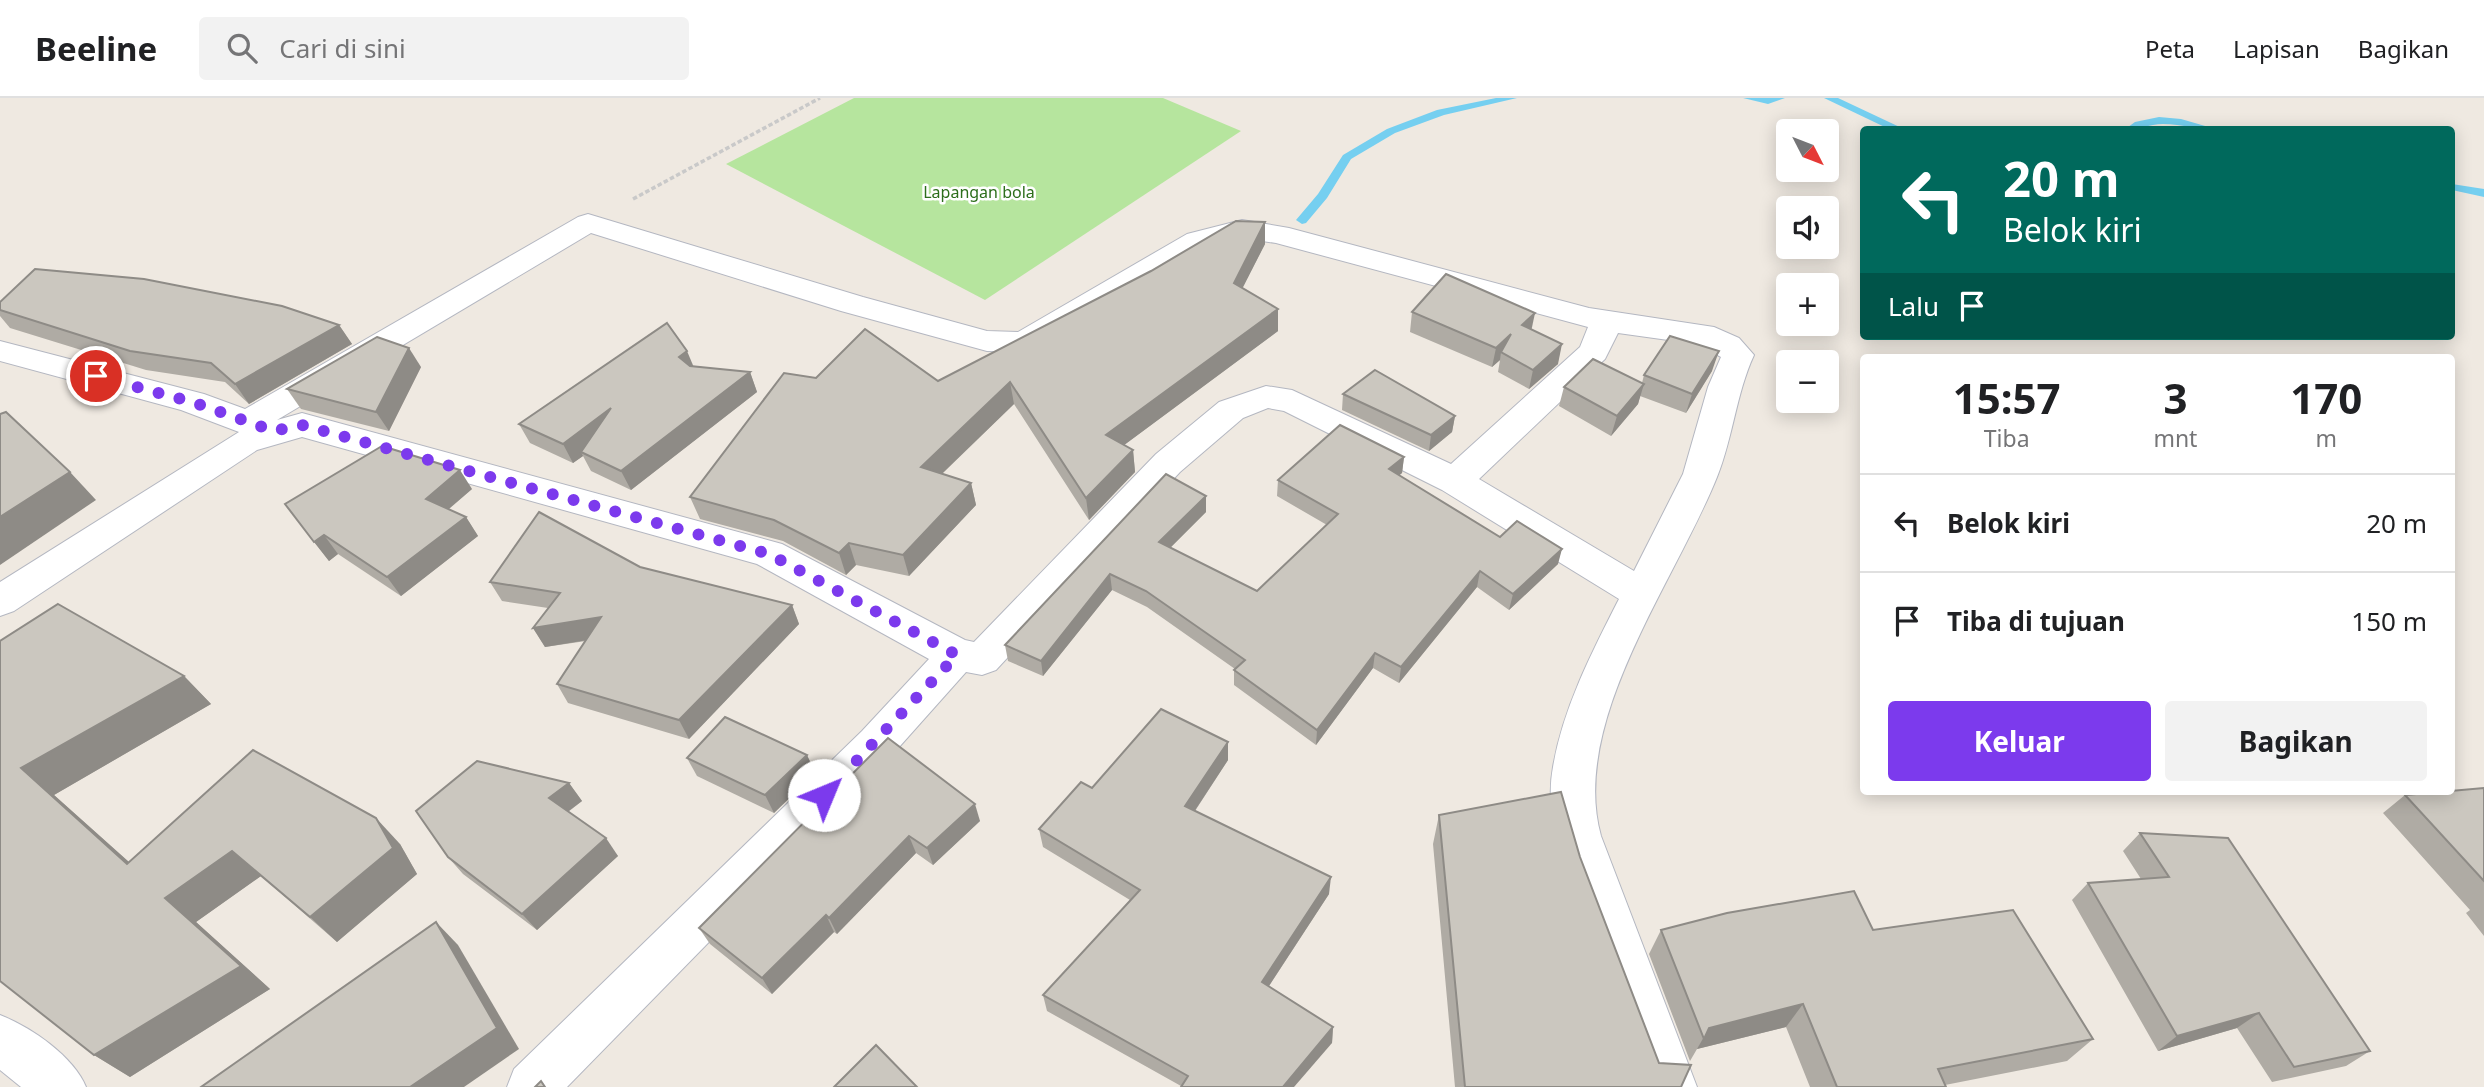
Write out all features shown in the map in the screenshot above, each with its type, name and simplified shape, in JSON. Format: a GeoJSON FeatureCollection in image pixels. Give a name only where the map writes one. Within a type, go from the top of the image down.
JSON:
{"type":"FeatureCollection","features":[{"type":"Feature","properties":{"kind":"street"},"geometry":{"type":"LineString","coordinates":[[0,601],[245,442],[261,427],[588,223],[852,304],[987,341],[1020,342],[1038,336],[1198,240],[1242,229],[1279,234],[1521,302],[1648,329],[1702,333],[1731,346],[1738,355],[1696,487],[1641,594],[1586,719],[1575,769],[1572,802],[1580,838],[1614,939],[1672,1087]]}},
{"type":"Feature","properties":{"kind":"street"},"geometry":{"type":"LineString","coordinates":[[1455,481],[1594,352],[1607,321]]}},
{"type":"Feature","properties":{"kind":"street"},"geometry":{"type":"LineString","coordinates":[[0,351],[192,402],[261,427],[302,425],[769,554],[957,655],[982,659],[1168,464],[1231,410],[1248,401],[1266,397],[1292,401],[1455,481],[1641,594]]}},
{"type":"Feature","properties":{"kind":"street"},"geometry":{"type":"LineString","coordinates":[[532,1087],[877,743],[957,655]]}},
{"type":"Feature","properties":{"kind":"street"},"geometry":{"type":"LineString","coordinates":[[0,1039],[61,1087]]}},
{"type":"Feature","properties":{"kind":"path"},"geometry":{"type":"LineString","coordinates":[[588,223],[820,98]]}},
{"type":"Feature","properties":{"kind":"green space","name":"Lapangan bola"},"geometry":{"type":"Polygon","coordinates":[[[854,98],[1163,98],[1241,131],[985,300],[726,164],[854,98]]]}},
{"type":"Feature","properties":{"kind":"building"},"geometry":{"type":"Polygon","coordinates":[[[1236,221],[1265,222],[1234,283],[1278,309],[1106,435],[1133,450],[1086,498],[1010,382],[921,467],[971,483],[903,555],[849,543],[839,553],[774,520],[690,497],[784,373],[816,378],[865,329],[938,381],[1151,271],[1236,221]]]}},
{"type":"Feature","properties":{"kind":"building"},"geometry":{"type":"Polygon","coordinates":[[[35,269],[144,279],[282,306],[339,325],[235,384],[211,363],[130,351],[0,310],[0,302],[35,269]]]}},
{"type":"Feature","properties":{"kind":"building"},"geometry":{"type":"Polygon","coordinates":[[[1446,274],[1535,313],[1522,325],[1562,344],[1533,370],[1501,352],[1511,334],[1496,348],[1412,312],[1446,274]]]}},
{"type":"Feature","properties":{"kind":"building"},"geometry":{"type":"Polygon","coordinates":[[[667,323],[687,351],[679,357],[690,366],[750,372],[621,471],[581,452],[611,408],[563,444],[519,424],[667,323]]]}},
{"type":"Feature","properties":{"kind":"building"},"geometry":{"type":"Polygon","coordinates":[[[1670,336],[1719,351],[1692,394],[1644,375],[1670,336]]]}},
{"type":"Feature","properties":{"kind":"building"},"geometry":{"type":"Polygon","coordinates":[[[377,337],[409,348],[376,412],[287,389],[377,337]]]}},
{"type":"Feature","properties":{"kind":"building"},"geometry":{"type":"Polygon","coordinates":[[[1593,359],[1644,384],[1617,416],[1564,387],[1593,359]]]}},
{"type":"Feature","properties":{"kind":"building"},"geometry":{"type":"Polygon","coordinates":[[[1375,370],[1455,416],[1431,435],[1343,394],[1375,370]]]}},
{"type":"Feature","properties":{"kind":"building"},"geometry":{"type":"Polygon","coordinates":[[[6,412],[70,472],[0,517],[0,414],[6,412]]]}},
{"type":"Feature","properties":{"kind":"building"},"geometry":{"type":"Polygon","coordinates":[[[1340,425],[1404,457],[1389,469],[1500,537],[1517,521],[1562,549],[1513,594],[1480,571],[1401,667],[1375,653],[1317,730],[1234,670],[1245,660],[1146,591],[1110,574],[1041,661],[1005,645],[1166,474],[1206,496],[1159,542],[1257,591],[1338,514],[1278,480],[1340,425]]]}},
{"type":"Feature","properties":{"kind":"building"},"geometry":{"type":"Polygon","coordinates":[[[382,446],[460,470],[426,499],[466,517],[387,577],[324,535],[314,542],[285,504],[382,446]]]}},
{"type":"Feature","properties":{"kind":"building"},"geometry":{"type":"Polygon","coordinates":[[[539,512],[640,567],[792,605],[679,720],[557,684],[601,617],[533,628],[560,593],[490,582],[539,512]]]}},
{"type":"Feature","properties":{"kind":"building"},"geometry":{"type":"Polygon","coordinates":[[[58,604],[184,676],[21,768],[127,864],[253,750],[376,818],[393,848],[310,917],[232,851],[165,898],[241,966],[94,1055],[0,981],[0,641],[58,604]]]}},
{"type":"Feature","properties":{"kind":"building"},"geometry":{"type":"Polygon","coordinates":[[[1161,709],[1228,742],[1185,806],[1331,877],[1262,982],[1333,1027],[1283,1087],[1181,1087],[1188,1076],[1043,995],[1140,890],[1039,829],[1081,782],[1092,788],[1161,709]]]}},
{"type":"Feature","properties":{"kind":"building"},"geometry":{"type":"Polygon","coordinates":[[[725,717],[807,755],[765,795],[687,758],[725,717]]]}},
{"type":"Feature","properties":{"kind":"building"},"geometry":{"type":"Polygon","coordinates":[[[888,738],[975,804],[927,848],[909,836],[829,918],[826,915],[762,978],[699,928],[888,738]]]}},
{"type":"Feature","properties":{"kind":"building"},"geometry":{"type":"Polygon","coordinates":[[[477,761],[569,783],[549,798],[606,838],[522,914],[448,857],[416,811],[477,761]]]}},
{"type":"Feature","properties":{"kind":"building"},"geometry":{"type":"Polygon","coordinates":[[[2484,788],[2484,881],[2405,795],[2455,795],[2455,791],[2484,788]]]}},
{"type":"Feature","properties":{"kind":"building"},"geometry":{"type":"Polygon","coordinates":[[[1561,792],[1580,857],[1659,1063],[1691,1065],[1681,1087],[1465,1087],[1439,815],[1561,792]]]}},
{"type":"Feature","properties":{"kind":"building"},"geometry":{"type":"Polygon","coordinates":[[[2140,833],[2228,838],[2370,1051],[2294,1067],[2259,1013],[2177,1036],[2088,883],[2169,877],[2140,833]]]}},
{"type":"Feature","properties":{"kind":"building"},"geometry":{"type":"Polygon","coordinates":[[[1854,891],[1873,930],[2013,910],[2093,1039],[1938,1069],[1946,1087],[1837,1087],[1803,1004],[1709,1028],[1704,1039],[1661,930],[1727,913],[1854,891]]]}},
{"type":"Feature","properties":{"kind":"building"},"geometry":{"type":"Polygon","coordinates":[[[436,922],[497,1028],[410,1087],[201,1087],[436,922]]]}},
{"type":"Feature","properties":{"kind":"building"},"geometry":{"type":"Polygon","coordinates":[[[876,1045],[917,1087],[834,1087],[876,1045]]]}},
{"type":"Feature","properties":{"kind":"waterway"},"geometry":{"type":"LineString","coordinates":[[1302,220],[1323,196],[1347,157],[1391,131],[1441,112],[1512,98]]}},
{"type":"Feature","properties":{"kind":"waterway"},"geometry":{"type":"LineString","coordinates":[[1748,98],[1768,101],[1780,98]]}},
{"type":"Feature","properties":{"kind":"waterway"},"geometry":{"type":"LineString","coordinates":[[1829,98],[1892,126]]}},
{"type":"Feature","properties":{"kind":"waterway"},"geometry":{"type":"LineString","coordinates":[[2136,126],[2159,121],[2195,126]]}},
{"type":"Feature","properties":{"kind":"waterway"},"geometry":{"type":"LineString","coordinates":[[2455,188],[2484,193]]}},
{"type":"Feature","properties":{"kind":"route"},"geometry":{"type":"LineString","coordinates":[[96,376],[192,402],[274,431],[302,425],[769,554],[957,655],[877,743],[824,795]]}}]}
